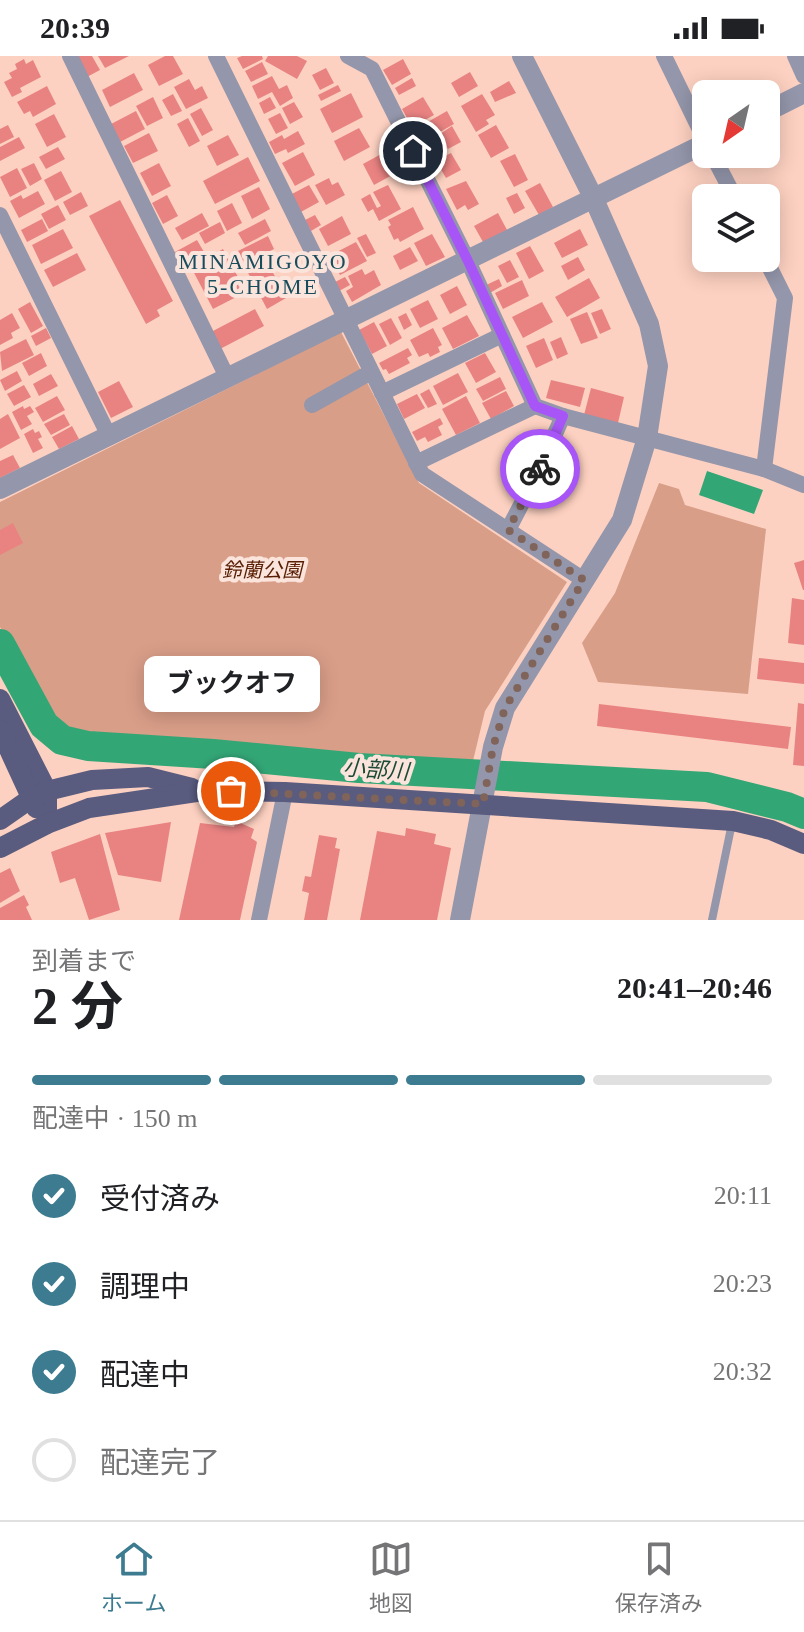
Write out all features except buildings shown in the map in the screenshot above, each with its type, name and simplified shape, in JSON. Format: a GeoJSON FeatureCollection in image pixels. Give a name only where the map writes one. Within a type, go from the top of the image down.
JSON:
{"type":"FeatureCollection","features":[{"type":"Feature","properties":{"kind":"main road"},"geometry":{"type":"LineString","coordinates":[[0,699],[39,795],[47,824]]}},
{"type":"Feature","properties":{"kind":"main road"},"geometry":{"type":"LineString","coordinates":[[0,730],[39,795]]}},
{"type":"Feature","properties":{"kind":"main road"},"geometry":{"type":"LineString","coordinates":[[0,820],[39,795],[92,780],[148,777],[203,791]]}},
{"type":"Feature","properties":{"kind":"main road"},"geometry":{"type":"LineString","coordinates":[[0,848],[47,824],[89,808],[203,791],[484,798],[733,821],[771,830],[804,844]]}},
{"type":"Feature","properties":{"kind":"street"},"geometry":{"type":"LineString","coordinates":[[70,56],[227,377]]}},
{"type":"Feature","properties":{"kind":"street"},"geometry":{"type":"LineString","coordinates":[[216,56],[422,474],[584,580]]}},
{"type":"Feature","properties":{"kind":"street"},"geometry":{"type":"LineString","coordinates":[[348,56],[372,69],[468,261],[535,406]]}},
{"type":"Feature","properties":{"kind":"street"},"geometry":{"type":"LineString","coordinates":[[460,920],[493,747],[505,708],[622,520],[647,438],[658,366],[649,324],[593,197],[522,56]]}},
{"type":"Feature","properties":{"kind":"street"},"geometry":{"type":"LineString","coordinates":[[664,56],[692,113]]}},
{"type":"Feature","properties":{"kind":"street"},"geometry":{"type":"LineString","coordinates":[[795,56],[804,76]]}},
{"type":"Feature","properties":{"kind":"street"},"geometry":{"type":"LineString","coordinates":[[780,105],[804,93]]}},
{"type":"Feature","properties":{"kind":"street"},"geometry":{"type":"LineString","coordinates":[[0,489],[692,149]]}},
{"type":"Feature","properties":{"kind":"street"},"geometry":{"type":"LineString","coordinates":[[0,215],[109,436]]}},
{"type":"Feature","properties":{"kind":"street"},"geometry":{"type":"LineString","coordinates":[[764,469],[785,298],[772,272]]}},
{"type":"Feature","properties":{"kind":"street"},"geometry":{"type":"LineString","coordinates":[[382,393],[502,335]]}},
{"type":"Feature","properties":{"kind":"street"},"geometry":{"type":"LineString","coordinates":[[312,405],[371,372]]}},
{"type":"Feature","properties":{"kind":"street"},"geometry":{"type":"LineString","coordinates":[[416,463],[535,406],[764,469],[804,485]]}},
{"type":"Feature","properties":{"kind":"street"},"geometry":{"type":"LineString","coordinates":[[508,530],[563,416]]}},
{"type":"Feature","properties":{"kind":"street"},"geometry":{"type":"LineString","coordinates":[[259,920],[285,792]]}},
{"type":"Feature","properties":{"kind":"lane"},"geometry":{"type":"LineString","coordinates":[[712,920],[733,821]]}},
{"type":"Feature","properties":{"kind":"green space","name":"鈴蘭公園"},"geometry":{"type":"Polygon","coordinates":[[[341,332],[419,483],[567,582],[485,711],[472,765],[360,761],[209,744],[89,739],[66,734],[48,719],[0,627],[0,502],[341,332]]]}},
{"type":"Feature","properties":{"kind":"green space"},"geometry":{"type":"Polygon","coordinates":[[[659,483],[679,489],[685,505],[766,529],[748,694],[598,682],[582,643],[615,593],[659,483]]]}},
{"type":"Feature","properties":{"kind":"shaded area"},"geometry":{"type":"Polygon","coordinates":[[[707,471],[763,490],[754,514],[699,495],[707,471]]]}},
{"type":"Feature","properties":{"kind":"waterway","name":"小部川"},"geometry":{"type":"LineString","coordinates":[[0,644],[44,725],[62,740],[88,746],[359,768],[707,787],[804,814]]}},
{"type":"Feature","properties":{"kind":"way so far"},"geometry":{"type":"LineString","coordinates":[[231,791],[483,804],[493,747],[505,708],[584,580],[508,530],[540,469]]}},
{"type":"Feature","properties":{"kind":"place","name":"ブックオフ"},"geometry":{"type":"Point","coordinates":[231,791]}},
{"type":"Feature","properties":{"kind":"district","name":"MINAMIGOYO 5-CHOME"},"geometry":{"type":"Point","coordinates":[263,274]}},
{"type":"Feature","properties":{"kind":"route"},"geometry":{"type":"LineString","coordinates":[[413,151],[535,406],[563,416],[540,469]]}}]}
